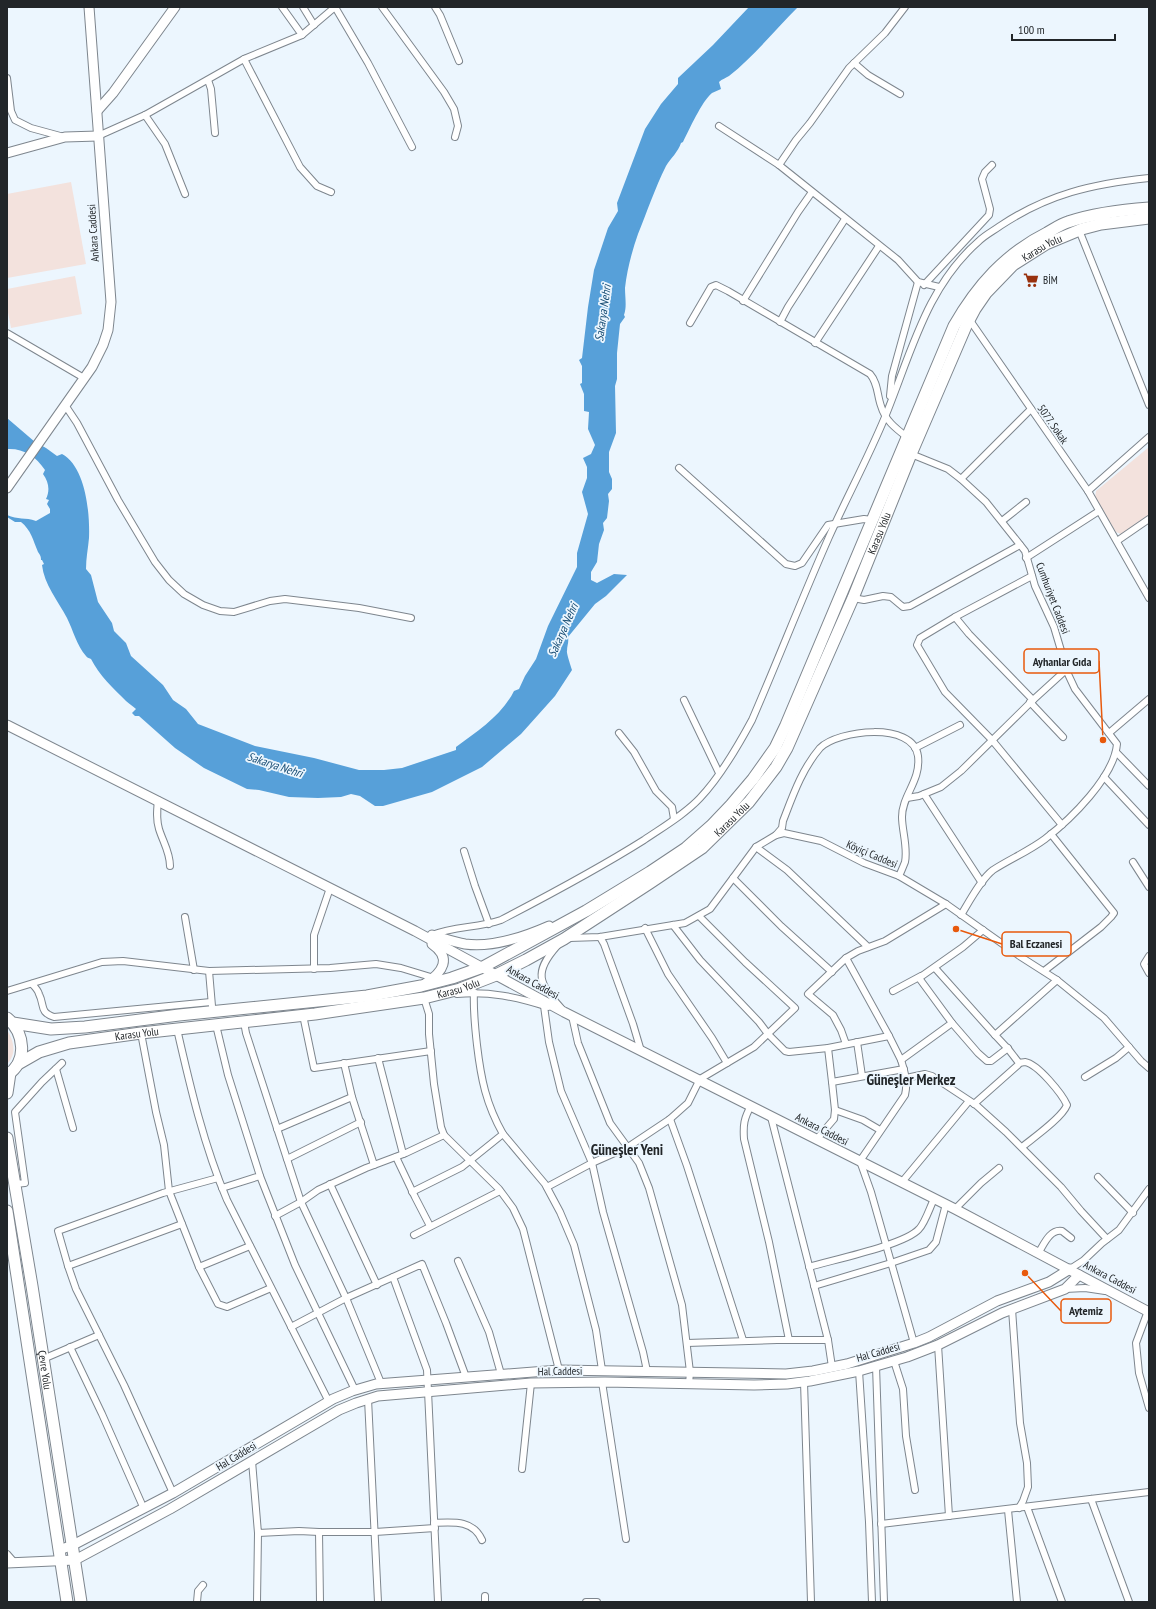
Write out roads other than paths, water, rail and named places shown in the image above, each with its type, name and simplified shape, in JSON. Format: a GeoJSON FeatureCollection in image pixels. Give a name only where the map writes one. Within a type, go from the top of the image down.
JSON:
{"type":"FeatureCollection","features":[{"type":"Feature","properties":{"kind":"highway","name":"Karasu Yolu"},"geometry":{"type":"LineString","coordinates":[[10,1021],[51,1029],[85,1027],[212,1007],[367,996],[421,986],[452,978],[483,967],[586,911],[686,848],[712,826],[753,779],[775,748],[954,326],[967,303],[991,273],[1017,250],[1038,237],[1067,222],[1113,211],[1149,208]]}},
{"type":"Feature","properties":{"kind":"highway","name":"Karasu Yolu"},"geometry":{"type":"LineString","coordinates":[[12,1071],[40,1052],[58,1046],[141,1033],[303,1015],[424,998],[460,988],[496,975],[564,939],[702,848],[749,802],[776,767],[787,748],[852,598],[911,454],[969,319],[986,293],[1013,265],[1046,244],[1079,230],[1101,224],[1149,218]]}},
{"type":"Feature","properties":{"kind":"highway"},"geometry":{"type":"LineString","coordinates":[[7,1093],[12,1071],[22,1054],[22,1043],[19,1032],[10,1021]]}},
{"type":"Feature","properties":{"kind":"highway","name":"Çevre Yolu"},"geometry":{"type":"LineString","coordinates":[[7,1138],[81,1602]]}},
{"type":"Feature","properties":{"kind":"highway","name":"Çevre Yolu"},"geometry":{"type":"LineString","coordinates":[[7,1211],[67,1602]]}},
{"type":"Feature","properties":{"kind":"street","name":"Ankara Caddesi"},"geometry":{"type":"LineString","coordinates":[[7,488],[92,367],[103,345],[108,330],[111,302],[89,7]]}},
{"type":"Feature","properties":{"kind":"street"},"geometry":{"type":"LineString","coordinates":[[97,111],[113,93],[175,7]]}},
{"type":"Feature","properties":{"kind":"street"},"geometry":{"type":"LineString","coordinates":[[282,7],[302,35]]}},
{"type":"Feature","properties":{"kind":"street"},"geometry":{"type":"LineString","coordinates":[[302,7],[314,25]]}},
{"type":"Feature","properties":{"kind":"street"},"geometry":{"type":"LineString","coordinates":[[10,153],[65,137],[98,136],[145,115],[244,59],[302,35],[335,7],[412,147]]}},
{"type":"Feature","properties":{"kind":"street"},"geometry":{"type":"LineString","coordinates":[[382,7],[444,92],[454,109],[458,126],[456,137]]}},
{"type":"Feature","properties":{"kind":"street"},"geometry":{"type":"LineString","coordinates":[[435,7],[440,15],[459,61]]}},
{"type":"Feature","properties":{"kind":"street"},"geometry":{"type":"LineString","coordinates":[[779,165],[839,81],[854,63],[885,33],[905,7]]}},
{"type":"Feature","properties":{"kind":"street"},"geometry":{"type":"LineString","coordinates":[[244,59],[300,167],[317,186],[331,192]]}},
{"type":"Feature","properties":{"kind":"street"},"geometry":{"type":"LineString","coordinates":[[854,63],[868,75],[900,94]]}},
{"type":"Feature","properties":{"kind":"street"},"geometry":{"type":"LineString","coordinates":[[7,78],[11,111],[15,120],[31,128],[65,137]]}},
{"type":"Feature","properties":{"kind":"street"},"geometry":{"type":"LineString","coordinates":[[208,80],[211,89],[215,133]]}},
{"type":"Feature","properties":{"kind":"street"},"geometry":{"type":"LineString","coordinates":[[145,115],[165,144],[185,194]]}},
{"type":"Feature","properties":{"kind":"street"},"geometry":{"type":"LineString","coordinates":[[719,126],[779,165],[898,260],[918,282],[924,285],[939,287]]}},
{"type":"Feature","properties":{"kind":"street"},"geometry":{"type":"LineString","coordinates":[[924,285],[989,215],[990,209],[982,179],[985,172],[992,165]]}},
{"type":"Feature","properties":{"kind":"street"},"geometry":{"type":"LineString","coordinates":[[431,935],[444,930],[489,924],[519,910],[606,863],[674,819],[699,798],[719,773],[752,720],[835,523],[885,417],[922,322],[939,287],[958,262],[980,240],[1031,207],[1054,197],[1076,190],[1104,184],[1149,178]]}},
{"type":"Feature","properties":{"kind":"street"},"geometry":{"type":"LineString","coordinates":[[743,301],[812,192]]}},
{"type":"Feature","properties":{"kind":"street"},"geometry":{"type":"LineString","coordinates":[[780,322],[788,306],[845,219]]}},
{"type":"Feature","properties":{"kind":"street"},"geometry":{"type":"LineString","coordinates":[[1079,230],[1149,405]]}},
{"type":"Feature","properties":{"kind":"street"},"geometry":{"type":"LineString","coordinates":[[815,343],[879,246]]}},
{"type":"Feature","properties":{"kind":"street"},"geometry":{"type":"LineString","coordinates":[[889,405],[892,376],[918,282]]}},
{"type":"Feature","properties":{"kind":"street"},"geometry":{"type":"LineString","coordinates":[[690,323],[706,294],[714,285],[728,291],[815,343],[866,371],[876,383],[885,417],[894,428],[907,437]]}},
{"type":"Feature","properties":{"kind":"street","name":"5077. Sokak"},"geometry":{"type":"LineString","coordinates":[[969,319],[1088,492],[1149,598]]}},
{"type":"Feature","properties":{"kind":"street"},"geometry":{"type":"LineString","coordinates":[[7,333],[84,378]]}},
{"type":"Feature","properties":{"kind":"street"},"geometry":{"type":"LineString","coordinates":[[65,405],[154,562],[169,580],[184,594],[203,606],[220,611],[234,612],[270,601],[285,600],[359,608],[411,618]]}},
{"type":"Feature","properties":{"kind":"street"},"geometry":{"type":"LineString","coordinates":[[961,480],[1031,409]]}},
{"type":"Feature","properties":{"kind":"street"},"geometry":{"type":"LineString","coordinates":[[1088,492],[1149,437]]}},
{"type":"Feature","properties":{"kind":"street","name":"Cumhuriyet Caddesi"},"geometry":{"type":"LineString","coordinates":[[911,454],[948,469],[961,480],[986,502],[1025,551],[1035,586],[1054,627],[1075,689],[1117,744],[1116,752]]}},
{"type":"Feature","properties":{"kind":"street"},"geometry":{"type":"LineString","coordinates":[[679,468],[786,564],[795,566],[802,563],[828,525],[864,519],[872,520]]}},
{"type":"Feature","properties":{"kind":"street"},"geometry":{"type":"LineString","coordinates":[[1002,521],[1026,502]]}},
{"type":"Feature","properties":{"kind":"street"},"geometry":{"type":"LineString","coordinates":[[1026,558],[1099,511]]}},
{"type":"Feature","properties":{"kind":"street"},"geometry":{"type":"LineString","coordinates":[[1117,541],[1149,519]]}},
{"type":"Feature","properties":{"kind":"street"},"geometry":{"type":"LineString","coordinates":[[852,598],[864,600],[883,596],[891,597],[903,607],[910,606],[1020,545]]}},
{"type":"Feature","properties":{"kind":"street"},"geometry":{"type":"LineString","coordinates":[[1032,576],[955,617],[920,638],[917,645],[945,692],[992,740],[1062,825]]}},
{"type":"Feature","properties":{"kind":"street"},"geometry":{"type":"LineString","coordinates":[[955,617],[1063,737]]}},
{"type":"Feature","properties":{"kind":"street"},"geometry":{"type":"LineString","coordinates":[[907,798],[924,794],[941,787],[961,771],[1031,701],[1067,669]]}},
{"type":"Feature","properties":{"kind":"street"},"geometry":{"type":"LineString","coordinates":[[1109,733],[1149,698]]}},
{"type":"Feature","properties":{"kind":"street"},"geometry":{"type":"LineString","coordinates":[[684,700],[719,773]]}},
{"type":"Feature","properties":{"kind":"street"},"geometry":{"type":"LineString","coordinates":[[915,748],[960,724]]}},
{"type":"Feature","properties":{"kind":"street"},"geometry":{"type":"LineString","coordinates":[[7,725],[415,931],[437,947],[442,953],[444,959],[439,973],[421,986]]}},
{"type":"Feature","properties":{"kind":"street"},"geometry":{"type":"LineString","coordinates":[[689,1384],[690,1372],[682,1305],[649,1188],[640,1163],[610,1123],[568,1014],[547,992],[541,976],[546,959],[564,939],[600,937],[645,928],[685,923],[710,909],[756,847],[776,835],[782,828],[783,821],[805,767],[822,747],[840,737],[870,732],[892,733],[908,739],[914,744],[918,756],[917,776],[907,798],[902,816],[905,861],[899,876]]}},
{"type":"Feature","properties":{"kind":"street"},"geometry":{"type":"LineString","coordinates":[[619,733],[634,752],[656,791],[672,807],[674,819]]}},
{"type":"Feature","properties":{"kind":"street"},"geometry":{"type":"LineString","coordinates":[[961,915],[982,883],[992,871],[1015,858],[1051,834],[1070,818],[1111,767],[1116,752],[1149,786]]}},
{"type":"Feature","properties":{"kind":"street"},"geometry":{"type":"LineString","coordinates":[[1104,777],[1149,825]]}},
{"type":"Feature","properties":{"kind":"street"},"geometry":{"type":"LineString","coordinates":[[924,794],[982,883]]}},
{"type":"Feature","properties":{"kind":"street"},"geometry":{"type":"LineString","coordinates":[[158,800],[156,814],[159,828],[170,855],[170,866]]}},
{"type":"Feature","properties":{"kind":"street","name":"Köyiçi Caddesi"},"geometry":{"type":"LineString","coordinates":[[776,835],[784,833],[820,841],[864,863],[899,876],[946,904],[1057,980],[1104,1018],[1141,1061],[1149,1068]]}},
{"type":"Feature","properties":{"kind":"street"},"geometry":{"type":"LineString","coordinates":[[1044,971],[1101,927],[1114,913],[1051,834]]}},
{"type":"Feature","properties":{"kind":"street"},"geometry":{"type":"LineString","coordinates":[[756,847],[787,870],[868,948]]}},
{"type":"Feature","properties":{"kind":"street"},"geometry":{"type":"LineString","coordinates":[[464,851],[489,924]]}},
{"type":"Feature","properties":{"kind":"street"},"geometry":{"type":"LineString","coordinates":[[1132,862],[1149,887]]}},
{"type":"Feature","properties":{"kind":"street"},"geometry":{"type":"LineString","coordinates":[[733,878],[781,926],[832,972]]}},
{"type":"Feature","properties":{"kind":"street"},"geometry":{"type":"LineString","coordinates":[[314,968],[314,935],[330,888]]}},
{"type":"Feature","properties":{"kind":"street"},"geometry":{"type":"LineString","coordinates":[[846,1044],[833,1015],[808,994],[846,958],[885,940],[946,904]]}},
{"type":"Feature","properties":{"kind":"street"},"geometry":{"type":"LineString","coordinates":[[415,931],[466,944],[484,944],[504,941],[536,932],[586,911]]}},
{"type":"Feature","properties":{"kind":"street"},"geometry":{"type":"LineString","coordinates":[[547,1187],[592,1163],[628,1147],[670,1119],[688,1103],[700,1080],[754,1048],[795,1008],[745,962],[699,916]]}},
{"type":"Feature","properties":{"kind":"street"},"geometry":{"type":"LineString","coordinates":[[186,917],[194,970]]}},
{"type":"Feature","properties":{"kind":"street"},"geometry":{"type":"LineString","coordinates":[[674,925],[700,960],[785,1051],[828,1048],[888,1036]]}},
{"type":"Feature","properties":{"kind":"street"},"geometry":{"type":"LineString","coordinates":[[645,928],[668,974],[712,1038],[727,1063]]}},
{"type":"Feature","properties":{"kind":"street"},"geometry":{"type":"LineString","coordinates":[[893,991],[935,968],[983,930]]}},
{"type":"Feature","properties":{"kind":"street","name":"Ankara Caddesi"},"geometry":{"type":"LineString","coordinates":[[415,931],[568,1014],[816,1140],[946,1204],[1148,1311]]}},
{"type":"Feature","properties":{"kind":"street"},"geometry":{"type":"LineString","coordinates":[[600,937],[634,1024],[641,1051]]}},
{"type":"Feature","properties":{"kind":"street"},"geometry":{"type":"LineString","coordinates":[[1149,956],[1144,964],[1149,972]]}},
{"type":"Feature","properties":{"kind":"street"},"geometry":{"type":"LineString","coordinates":[[846,958],[901,1060],[906,1078],[905,1095],[860,1161],[871,1192],[914,1343]]}},
{"type":"Feature","properties":{"kind":"street"},"geometry":{"type":"LineString","coordinates":[[7,991],[102,962],[123,961],[209,971],[314,968],[376,964],[401,968],[434,978]]}},
{"type":"Feature","properties":{"kind":"street"},"geometry":{"type":"LineString","coordinates":[[935,968],[1008,1048],[1019,1063]]}},
{"type":"Feature","properties":{"kind":"street"},"geometry":{"type":"LineString","coordinates":[[32,984],[40,996],[46,1014],[54,1017],[212,1007],[209,971]]}},
{"type":"Feature","properties":{"kind":"street"},"geometry":{"type":"LineString","coordinates":[[921,976],[919,980],[952,1023],[987,1062],[1008,1048]]}},
{"type":"Feature","properties":{"kind":"street"},"geometry":{"type":"LineString","coordinates":[[995,1035],[1057,980]]}},
{"type":"Feature","properties":{"kind":"street"},"geometry":{"type":"LineString","coordinates":[[559,1370],[523,1229],[514,1208],[500,1191],[444,1135],[441,1126],[431,1051],[429,1014],[424,998],[474,992],[515,997],[568,1014]]}},
{"type":"Feature","properties":{"kind":"street"},"geometry":{"type":"LineString","coordinates":[[474,992],[473,1011],[480,1072],[485,1096],[493,1116],[503,1134],[547,1187],[574,1245],[596,1330],[602,1370]]}},
{"type":"Feature","properties":{"kind":"street"},"geometry":{"type":"LineString","coordinates":[[544,1006],[549,1042],[561,1091],[592,1163],[603,1212],[643,1352],[647,1371]]}},
{"type":"Feature","properties":{"kind":"street"},"geometry":{"type":"LineString","coordinates":[[303,1015],[314,1068],[431,1051]]}},
{"type":"Feature","properties":{"kind":"street"},"geometry":{"type":"LineString","coordinates":[[244,1022],[246,1033],[301,1202],[346,1298],[381,1383]]}},
{"type":"Feature","properties":{"kind":"street"},"geometry":{"type":"LineString","coordinates":[[901,1060],[952,1023]]}},
{"type":"Feature","properties":{"kind":"street"},"geometry":{"type":"LineString","coordinates":[[216,1025],[228,1075],[260,1176],[275,1216],[295,1264],[319,1312],[354,1390]]}},
{"type":"Feature","properties":{"kind":"street"},"geometry":{"type":"LineString","coordinates":[[178,1029],[185,1065],[222,1188],[329,1402]]}},
{"type":"Feature","properties":{"kind":"street"},"geometry":{"type":"LineString","coordinates":[[141,1033],[164,1145],[169,1191],[199,1267],[218,1304],[226,1307],[271,1288]]}},
{"type":"Feature","properties":{"kind":"street"},"geometry":{"type":"LineString","coordinates":[[857,1042],[862,1076]]}},
{"type":"Feature","properties":{"kind":"street"},"geometry":{"type":"LineString","coordinates":[[1085,1077],[1116,1058],[1130,1047]]}},
{"type":"Feature","properties":{"kind":"street"},"geometry":{"type":"LineString","coordinates":[[816,1140],[834,1119],[835,1110],[828,1048]]}},
{"type":"Feature","properties":{"kind":"street"},"geometry":{"type":"LineString","coordinates":[[378,1058],[404,1154]]}},
{"type":"Feature","properties":{"kind":"street"},"geometry":{"type":"LineString","coordinates":[[902,1182],[971,1102],[1019,1063],[1025,1062],[1034,1065],[1062,1095],[1067,1105],[1066,1108],[1052,1122],[1022,1147]]}},
{"type":"Feature","properties":{"kind":"street"},"geometry":{"type":"LineString","coordinates":[[15,1184],[25,1183],[15,1112],[62,1063]]}},
{"type":"Feature","properties":{"kind":"street"},"geometry":{"type":"LineString","coordinates":[[344,1063],[352,1097],[374,1165]]}},
{"type":"Feature","properties":{"kind":"street"},"geometry":{"type":"LineString","coordinates":[[56,1069],[73,1128]]}},
{"type":"Feature","properties":{"kind":"street"},"geometry":{"type":"LineString","coordinates":[[832,1082],[904,1069]]}},
{"type":"Feature","properties":{"kind":"street"},"geometry":{"type":"LineString","coordinates":[[906,1078],[925,1074],[932,1076],[971,1102],[1022,1147],[1061,1187],[1080,1211],[1108,1239]]}},
{"type":"Feature","properties":{"kind":"street"},"geometry":{"type":"LineString","coordinates":[[277,1129],[352,1097]]}},
{"type":"Feature","properties":{"kind":"street"},"geometry":{"type":"LineString","coordinates":[[751,1106],[744,1116],[744,1138],[769,1242],[789,1340]]}},
{"type":"Feature","properties":{"kind":"street"},"geometry":{"type":"LineString","coordinates":[[835,1110],[863,1120],[880,1130]]}},
{"type":"Feature","properties":{"kind":"street"},"geometry":{"type":"LineString","coordinates":[[771,1116],[828,1340],[832,1367]]}},
{"type":"Feature","properties":{"kind":"street"},"geometry":{"type":"LineString","coordinates":[[670,1119],[687,1166],[743,1340]]}},
{"type":"Feature","properties":{"kind":"street"},"geometry":{"type":"LineString","coordinates":[[287,1159],[361,1122]]}},
{"type":"Feature","properties":{"kind":"street"},"geometry":{"type":"LineString","coordinates":[[412,1192],[462,1167],[503,1134]]}},
{"type":"Feature","properties":{"kind":"street"},"geometry":{"type":"LineString","coordinates":[[275,1216],[330,1184],[404,1154],[444,1135]]}},
{"type":"Feature","properties":{"kind":"street"},"geometry":{"type":"LineString","coordinates":[[396,1157],[430,1226]]}},
{"type":"Feature","properties":{"kind":"street"},"geometry":{"type":"LineString","coordinates":[[955,1209],[981,1182],[999,1168]]}},
{"type":"Feature","properties":{"kind":"street"},"geometry":{"type":"LineString","coordinates":[[222,1188],[260,1176]]}},
{"type":"Feature","properties":{"kind":"street"},"geometry":{"type":"LineString","coordinates":[[1098,1177],[1133,1213]]}},
{"type":"Feature","properties":{"kind":"street"},"geometry":{"type":"LineString","coordinates":[[173,1493],[124,1385],[76,1289],[58,1231],[169,1191],[218,1178]]}},
{"type":"Feature","properties":{"kind":"street"},"geometry":{"type":"LineString","coordinates":[[330,1184],[377,1285]]}},
{"type":"Feature","properties":{"kind":"street"},"geometry":{"type":"LineString","coordinates":[[1070,1270],[1119,1230],[1133,1213],[1149,1189]]}},
{"type":"Feature","properties":{"kind":"street"},"geometry":{"type":"LineString","coordinates":[[414,1235],[500,1191]]}},
{"type":"Feature","properties":{"kind":"street"},"geometry":{"type":"LineString","coordinates":[[809,1266],[886,1246],[912,1234],[920,1229],[934,1199]]}},
{"type":"Feature","properties":{"kind":"street"},"geometry":{"type":"LineString","coordinates":[[814,1286],[929,1250],[936,1242],[946,1204]]}},
{"type":"Feature","properties":{"kind":"street"},"geometry":{"type":"LineString","coordinates":[[68,1266],[182,1224]]}},
{"type":"Feature","properties":{"kind":"street"},"geometry":{"type":"LineString","coordinates":[[1039,1252],[1051,1234],[1055,1232],[1062,1231],[1071,1238]]}},
{"type":"Feature","properties":{"kind":"street"},"geometry":{"type":"LineString","coordinates":[[199,1267],[250,1246]]}},
{"type":"Feature","properties":{"kind":"street"},"geometry":{"type":"LineString","coordinates":[[1079,1275],[1084,1260]]}},
{"type":"Feature","properties":{"kind":"street"},"geometry":{"type":"LineString","coordinates":[[458,1261],[489,1332],[501,1374]]}},
{"type":"Feature","properties":{"kind":"street"},"geometry":{"type":"LineString","coordinates":[[291,1327],[346,1298],[422,1264],[446,1322],[466,1377]]}},
{"type":"Feature","properties":{"kind":"street","name":"Hal Caddesi"},"geometry":{"type":"LineString","coordinates":[[59,1555],[73,1545],[144,1509],[329,1402],[354,1390],[381,1383],[559,1370],[786,1374],[832,1367],[848,1364],[929,1337],[997,1301],[1049,1282],[1070,1270]]}},
{"type":"Feature","properties":{"kind":"street","name":"Hal Caddesi"},"geometry":{"type":"LineString","coordinates":[[59,1555],[75,1560],[170,1509],[339,1410],[378,1396],[531,1383],[602,1382],[760,1385],[804,1382],[876,1366],[938,1346],[980,1323],[1065,1289],[1079,1275]]}},
{"type":"Feature","properties":{"kind":"street"},"geometry":{"type":"LineString","coordinates":[[393,1277],[427,1370],[438,1602]]}},
{"type":"Feature","properties":{"kind":"street"},"geometry":{"type":"LineString","coordinates":[[1065,1289],[1085,1288],[1114,1293]]}},
{"type":"Feature","properties":{"kind":"street"},"geometry":{"type":"LineString","coordinates":[[1012,1309],[1020,1422],[1027,1463],[1028,1487],[1019,1508]]}},
{"type":"Feature","properties":{"kind":"street"},"geometry":{"type":"LineString","coordinates":[[1148,1311],[1136,1343],[1139,1373],[1149,1408]]}},
{"type":"Feature","properties":{"kind":"street"},"geometry":{"type":"LineString","coordinates":[[43,1359],[99,1336]]}},
{"type":"Feature","properties":{"kind":"street"},"geometry":{"type":"LineString","coordinates":[[687,1343],[743,1340],[828,1340]]}},
{"type":"Feature","properties":{"kind":"street"},"geometry":{"type":"LineString","coordinates":[[938,1346],[949,1516]]}},
{"type":"Feature","properties":{"kind":"street"},"geometry":{"type":"LineString","coordinates":[[70,1348],[102,1414],[144,1509]]}},
{"type":"Feature","properties":{"kind":"street"},"geometry":{"type":"LineString","coordinates":[[894,1361],[903,1389],[906,1436],[915,1490]]}},
{"type":"Feature","properties":{"kind":"street"},"geometry":{"type":"LineString","coordinates":[[876,1366],[884,1602]]}},
{"type":"Feature","properties":{"kind":"street"},"geometry":{"type":"LineString","coordinates":[[859,1370],[869,1522],[872,1602]]}},
{"type":"Feature","properties":{"kind":"street"},"geometry":{"type":"LineString","coordinates":[[602,1382],[626,1538]]}},
{"type":"Feature","properties":{"kind":"street"},"geometry":{"type":"LineString","coordinates":[[804,1382],[811,1602]]}},
{"type":"Feature","properties":{"kind":"street"},"geometry":{"type":"LineString","coordinates":[[522,1469],[531,1383]]}},
{"type":"Feature","properties":{"kind":"street"},"geometry":{"type":"LineString","coordinates":[[368,1399],[378,1602]]}},
{"type":"Feature","properties":{"kind":"street"},"geometry":{"type":"LineString","coordinates":[[252,1461],[258,1533],[257,1602]]}},
{"type":"Feature","properties":{"kind":"street"},"geometry":{"type":"LineString","coordinates":[[881,1524],[1149,1492]]}},
{"type":"Feature","properties":{"kind":"street"},"geometry":{"type":"LineString","coordinates":[[1091,1499],[1129,1602]]}},
{"type":"Feature","properties":{"kind":"street"},"geometry":{"type":"LineString","coordinates":[[1027,1507],[1062,1602]]}},
{"type":"Feature","properties":{"kind":"street"},"geometry":{"type":"LineString","coordinates":[[1008,1510],[1017,1602]]}},
{"type":"Feature","properties":{"kind":"street"},"geometry":{"type":"LineString","coordinates":[[258,1533],[299,1531],[375,1532],[435,1526],[456,1522],[476,1529],[482,1540]]}},
{"type":"Feature","properties":{"kind":"street"},"geometry":{"type":"LineString","coordinates":[[319,1532],[320,1602]]}},
{"type":"Feature","properties":{"kind":"street"},"geometry":{"type":"LineString","coordinates":[[7,1554],[11,1562],[59,1555]]}},
{"type":"Feature","properties":{"kind":"street"},"geometry":{"type":"LineString","coordinates":[[197,1602],[198,1591],[203,1585]]}},
{"type":"Feature","properties":{"kind":"street"},"geometry":{"type":"LineString","coordinates":[[586,1602],[598,1602]]}},
{"type":"Feature","properties":{"kind":"water","name":"Sakarya Nehri"},"geometry":{"type":"Polygon","coordinates":[[[749,7],[798,7],[747,60],[729,76],[719,82],[721,89],[712,93],[704,102],[683,142],[666,166],[638,234],[627,274],[625,288],[625,317],[620,324],[617,353],[617,379],[615,386],[616,433],[609,452],[609,472],[612,479],[612,489],[608,494],[609,501],[607,518],[603,523],[604,530],[599,544],[597,562],[591,572],[591,580],[597,583],[614,574],[627,575],[606,596],[595,604],[568,637],[567,652],[572,670],[555,696],[521,734],[482,767],[432,792],[383,806],[375,806],[360,796],[351,794],[341,797],[289,797],[259,790],[247,789],[204,768],[175,748],[139,716],[135,716],[132,713],[136,709],[107,681],[91,659],[86,657],[80,648],[67,618],[48,586],[43,572],[42,565],[44,564],[29,532],[21,522],[15,522],[7,517],[7,515],[36,521],[50,513],[50,509],[47,504],[49,500],[46,499],[48,483],[43,474],[45,470],[38,461],[29,454],[18,450],[7,449],[7,418],[35,442],[57,456],[62,454],[70,460],[76,469],[85,492],[89,517],[89,538],[86,569],[91,575],[98,602],[112,623],[114,631],[126,643],[131,656],[163,685],[173,700],[186,709],[198,724],[255,746],[314,758],[359,770],[402,768],[456,750],[456,747],[481,729],[496,715],[509,700],[514,691],[519,689],[536,659],[548,626],[577,567],[577,553],[588,514],[582,492],[587,478],[587,467],[583,458],[591,454],[595,445],[588,429],[589,412],[584,411],[584,394],[580,384],[582,383],[582,366],[579,360],[582,358],[594,270],[608,228],[618,211],[617,203],[645,129],[661,104],[678,84],[678,78],[713,45],[749,7]]]}},
{"type":"Feature","properties":{"kind":"place","name":"BİM"},"geometry":{"type":"Point","coordinates":[1031,280]}},
{"type":"Feature","properties":{"kind":"place","name":"Ayhanlar Gıda"},"geometry":{"type":"Point","coordinates":[1103,740]}},
{"type":"Feature","properties":{"kind":"place","name":"Bal Eczanesi"},"geometry":{"type":"Point","coordinates":[956,929]}},
{"type":"Feature","properties":{"kind":"place","name":"Aytemiz"},"geometry":{"type":"Point","coordinates":[1025,1273]}},
{"type":"Feature","properties":{"kind":"district","name":"Güneşler Merkez"},"geometry":{"type":"Point","coordinates":[911,1080]}},
{"type":"Feature","properties":{"kind":"district","name":"Güneşler Yeni"},"geometry":{"type":"Point","coordinates":[627,1150]}}]}
